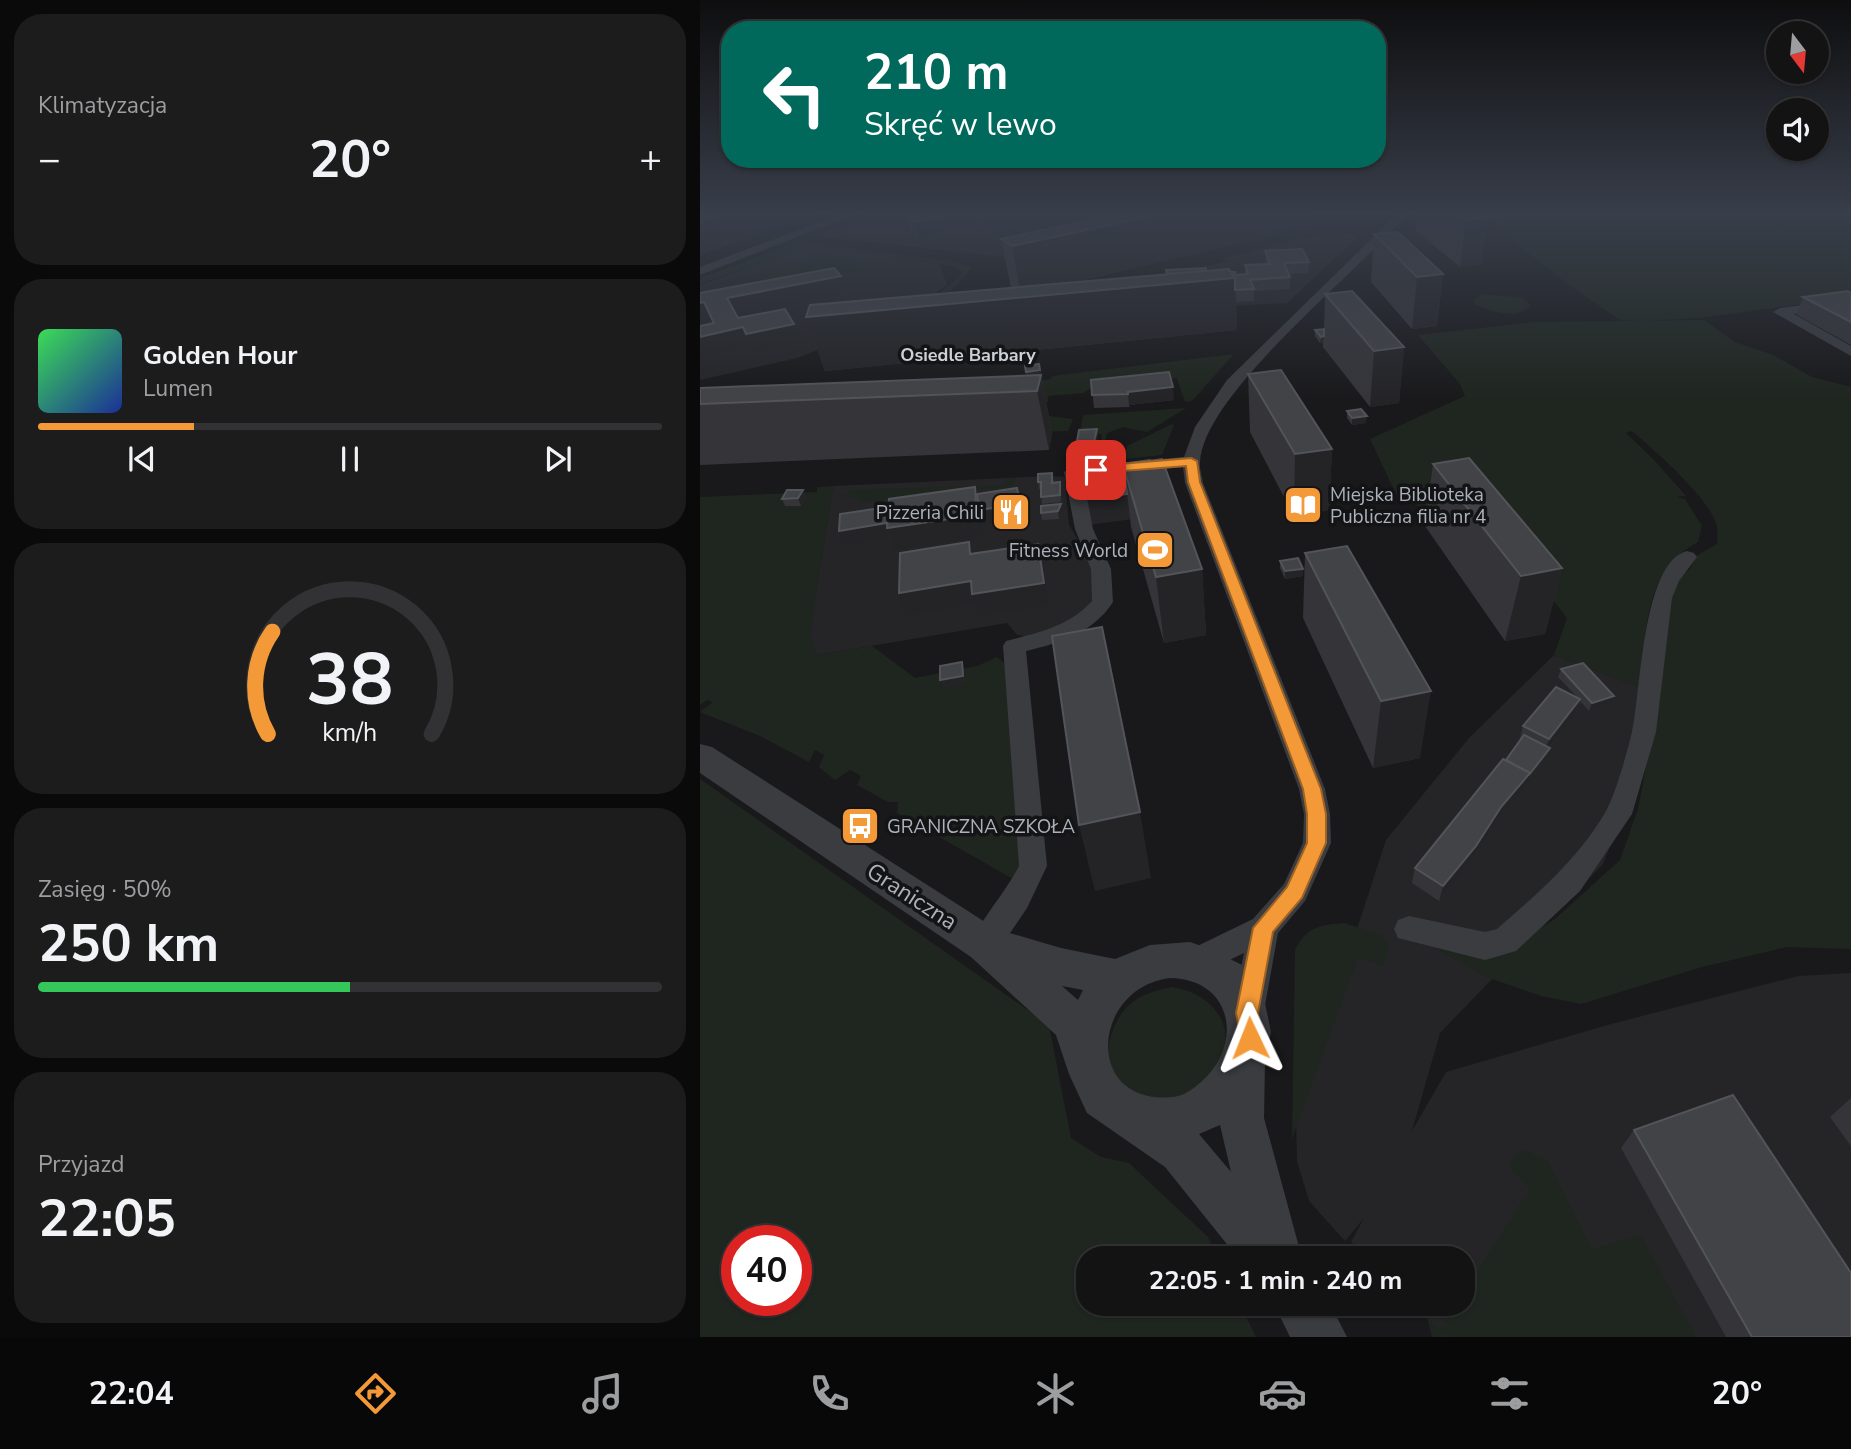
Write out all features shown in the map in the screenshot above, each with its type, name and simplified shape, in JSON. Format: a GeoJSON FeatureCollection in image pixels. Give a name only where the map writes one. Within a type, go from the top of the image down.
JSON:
{"type":"FeatureCollection","features":[{"type":"Feature","properties":{"kind":"street"},"geometry":{"type":"LineString","coordinates":[[1196,962],[1264,928],[1295,892],[1317,843],[1317,814],[1312,789],[1194,482],[1191,461],[1203,427],[1232,383],[1339,277]]}},
{"type":"Feature","properties":{"kind":"street"},"geometry":{"type":"LineString","coordinates":[[1851,303],[1780,312],[1851,352]]}},
{"type":"Feature","properties":{"kind":"street"},"geometry":{"type":"LineString","coordinates":[[985,944],[1017,899],[1033,866],[1014,646],[1046,639],[1086,622],[1102,602],[1101,569],[1084,529],[1073,472],[1191,461]]}},
{"type":"Feature","properties":{"kind":"street"},"geometry":{"type":"LineString","coordinates":[[1409,929],[1485,946],[1504,942],[1570,882],[1602,840],[1619,814],[1644,732],[1662,598],[1669,580],[1687,556]]}},
{"type":"Feature","properties":{"kind":"street","name":"Graniczna"},"geometry":{"type":"LineString","coordinates":[[700,756],[985,944],[1070,1021],[1084,1049]]}},
{"type":"Feature","properties":{"kind":"street"},"geometry":{"type":"LineString","coordinates":[[1264,928],[1247,1013],[1250,1038],[1244,1065],[1241,1118],[1274,1246]]}},
{"type":"Feature","properties":{"kind":"street","name":"Graniczna"},"geometry":{"type":"LineString","coordinates":[[985,944],[1062,967],[1119,979]]}},
{"type":"Feature","properties":{"kind":"street"},"geometry":{"type":"LineString","coordinates":[[1247,1013],[1236,990],[1219,973],[1196,962],[1170,960],[1143,965],[1119,979],[1100,999],[1088,1023],[1084,1049],[1089,1075],[1103,1097],[1182,1150],[1260,1246]]}},
{"type":"Feature","properties":{"kind":"street"},"geometry":{"type":"LineString","coordinates":[[1124,1113],[1151,1121],[1180,1119],[1206,1108],[1221,1096],[1229,1089],[1244,1065]]}},
{"type":"Feature","properties":{"kind":"street"},"geometry":{"type":"LineString","coordinates":[[1307,1316],[1320,1337]]}},
{"type":"Feature","properties":{"kind":"shaded area"},"geometry":{"type":"Polygon","coordinates":[[[702,277],[719,277],[700,284],[702,277]]]}},
{"type":"Feature","properties":{"kind":"shaded area"},"geometry":{"type":"Polygon","coordinates":[[[721,277],[944,277],[947,284],[912,314],[797,358],[700,380],[700,285],[721,277]]]}},
{"type":"Feature","properties":{"kind":"shaded area"},"geometry":{"type":"Polygon","coordinates":[[[738,277],[825,277],[754,294],[713,292],[714,284],[738,277]]]}},
{"type":"Feature","properties":{"kind":"shaded area"},"geometry":{"type":"Polygon","coordinates":[[[958,277],[964,277],[934,310],[914,315],[958,277]]]}},
{"type":"Feature","properties":{"kind":"shaded area"},"geometry":{"type":"Polygon","coordinates":[[[1162,277],[1315,277],[1287,303],[1138,311],[1100,293],[1162,277]]]}},
{"type":"Feature","properties":{"kind":"shaded area"},"geometry":{"type":"Polygon","coordinates":[[[1559,277],[1851,277],[1851,298],[1698,318],[1620,320],[1559,277]]]}},
{"type":"Feature","properties":{"kind":"shaded area"},"geometry":{"type":"Polygon","coordinates":[[[1482,294],[1523,298],[1530,305],[1519,313],[1496,312],[1475,304],[1474,300],[1482,294]]]}},
{"type":"Feature","properties":{"kind":"shaded area"},"geometry":{"type":"Polygon","coordinates":[[[1704,320],[1735,342],[1773,355],[1812,377],[1851,387],[1851,949],[1787,947],[1702,967],[1581,1004],[1541,996],[1486,977],[1434,948],[1467,953],[1537,930],[1555,919],[1620,860],[1638,809],[1652,736],[1662,647],[1674,582],[1690,569],[1696,556],[1717,544],[1717,527],[1705,503],[1681,476],[1632,431],[1626,433],[1686,496],[1676,497],[1685,499],[1702,526],[1698,542],[1679,555],[1666,570],[1657,587],[1647,625],[1641,688],[1554,655],[1567,618],[1492,523],[1443,509],[1424,509],[1397,496],[1370,439],[1465,396],[1460,384],[1418,335],[1536,322],[1704,320]]]}},
{"type":"Feature","properties":{"kind":"shaded area"},"geometry":{"type":"Polygon","coordinates":[[[1234,354],[1192,401],[1185,402],[1177,378],[1092,387],[1083,393],[1048,396],[1048,402],[1032,403],[1034,414],[1073,419],[1068,431],[700,446],[700,441],[1051,379],[1052,376],[1234,354]]]}},
{"type":"Feature","properties":{"kind":"shaded area"},"geometry":{"type":"Polygon","coordinates":[[[1186,408],[1147,432],[1123,427],[1107,433],[1105,441],[1113,449],[1103,454],[1101,434],[1080,435],[1083,415],[1186,408]]]}},
{"type":"Feature","properties":{"kind":"shaded area"},"geometry":{"type":"Polygon","coordinates":[[[1174,425],[1162,455],[1125,459],[1127,446],[1174,425]]]}},
{"type":"Feature","properties":{"kind":"shaded area"},"geometry":{"type":"Polygon","coordinates":[[[1158,471],[1171,514],[1088,525],[1086,521],[1091,480],[1158,471]]]}},
{"type":"Feature","properties":{"kind":"shaded area"},"geometry":{"type":"Polygon","coordinates":[[[1065,477],[1069,525],[1094,566],[1096,595],[1085,616],[1032,637],[1017,635],[1007,623],[806,657],[833,486],[1065,477]]]}},
{"type":"Feature","properties":{"kind":"shaded area"},"geometry":{"type":"Polygon","coordinates":[[[1008,478],[1016,478],[1013,485],[993,491],[958,489],[864,503],[850,497],[838,496],[847,494],[850,490],[1004,485],[1008,478]]]}},
{"type":"Feature","properties":{"kind":"shaded area"},"geometry":{"type":"Polygon","coordinates":[[[833,486],[810,633],[816,655],[872,646],[915,678],[977,666],[997,657],[1008,666],[1025,858],[1013,879],[897,813],[898,802],[888,802],[857,785],[861,776],[850,770],[835,780],[819,767],[824,755],[815,750],[809,762],[760,736],[700,712],[713,702],[707,700],[700,705],[700,497],[817,492],[817,487],[833,486]]]}},
{"type":"Feature","properties":{"kind":"shaded area"},"geometry":{"type":"Polygon","coordinates":[[[1554,655],[1658,694],[1651,743],[1603,864],[1440,1033],[1412,1131],[1446,1072],[1611,1024],[1798,976],[1851,973],[1851,1337],[1443,1337],[1425,1316],[1475,1316],[1475,1246],[1356,1246],[1351,1242],[1364,1218],[1345,1241],[1309,1201],[1297,1161],[1296,1116],[1386,840],[1469,738],[1554,655]]]}},
{"type":"Feature","properties":{"kind":"shaded area"},"geometry":{"type":"Polygon","coordinates":[[[700,779],[1049,1025],[1071,1138],[1101,1157],[1129,1163],[1208,1237],[1212,1246],[1076,1246],[1076,1316],[1246,1316],[1256,1337],[700,1337],[700,779]]]}},
{"type":"Feature","properties":{"kind":"shaded area"},"geometry":{"type":"Polygon","coordinates":[[[1344,923],[1382,935],[1389,943],[1384,966],[1358,958],[1292,1139],[1295,950],[1309,932],[1344,923]]]}},
{"type":"Feature","properties":{"kind":"shaded area"},"geometry":{"type":"Polygon","coordinates":[[[1172,987],[1204,999],[1215,1009],[1226,1035],[1225,1049],[1219,1064],[1196,1093],[1154,1102],[1128,1089],[1117,1080],[1111,1069],[1109,1043],[1119,1018],[1127,1007],[1145,995],[1172,987]]]}},
{"type":"Feature","properties":{"kind":"shaded area"},"geometry":{"type":"Polygon","coordinates":[[[1524,1150],[1548,1161],[1592,1249],[1641,1235],[1696,1337],[1451,1337],[1440,1331],[1444,1337],[1432,1337],[1427,1317],[1439,1330],[1448,1316],[1475,1316],[1475,1274],[1530,1189],[1510,1168],[1513,1157],[1524,1150]]]}},
{"type":"Feature","properties":{"kind":"building"},"geometry":{"type":"Polygon","coordinates":[[[784,277],[834,277],[727,298],[738,318],[785,309],[794,324],[746,334],[743,327],[700,337],[700,326],[714,323],[704,302],[700,303],[700,293],[784,277]]]}},
{"type":"Feature","properties":{"kind":"building"},"geometry":{"type":"Polygon","coordinates":[[[1131,277],[1235,278],[806,317],[810,305],[1131,277]]]}},
{"type":"Feature","properties":{"kind":"building"},"geometry":{"type":"Polygon","coordinates":[[[1285,277],[1250,280],[1254,289],[1235,290],[1235,278],[1285,277]]]}},
{"type":"Feature","properties":{"kind":"building"},"geometry":{"type":"Polygon","coordinates":[[[1352,291],[1404,347],[1374,351],[1325,294],[1352,291]]]}},
{"type":"Feature","properties":{"kind":"building"},"geometry":{"type":"Polygon","coordinates":[[[1848,291],[1851,293],[1851,322],[1803,297],[1848,291]]]}},
{"type":"Feature","properties":{"kind":"building"},"geometry":{"type":"Polygon","coordinates":[[[1324,329],[1324,336],[1321,337],[1315,330],[1324,329]]]}},
{"type":"Feature","properties":{"kind":"building"},"geometry":{"type":"Polygon","coordinates":[[[1039,364],[1040,370],[1026,372],[1025,366],[1039,364]]]}},
{"type":"Feature","properties":{"kind":"building"},"geometry":{"type":"Polygon","coordinates":[[[1281,370],[1332,449],[1295,454],[1248,374],[1281,370]]]}},
{"type":"Feature","properties":{"kind":"building"},"geometry":{"type":"Polygon","coordinates":[[[1169,372],[1173,387],[1128,394],[1092,395],[1091,380],[1169,372]]]}},
{"type":"Feature","properties":{"kind":"building"},"geometry":{"type":"Polygon","coordinates":[[[1041,375],[1037,391],[700,404],[700,388],[1041,375]]]}},
{"type":"Feature","properties":{"kind":"building"},"geometry":{"type":"Polygon","coordinates":[[[1361,409],[1367,416],[1352,418],[1347,411],[1361,409]]]}},
{"type":"Feature","properties":{"kind":"building"},"geometry":{"type":"Polygon","coordinates":[[[1097,429],[1093,446],[1076,447],[1079,430],[1097,429]]]}},
{"type":"Feature","properties":{"kind":"building"},"geometry":{"type":"Polygon","coordinates":[[[1469,458],[1562,568],[1521,576],[1433,464],[1469,458]]]}},
{"type":"Feature","properties":{"kind":"building"},"geometry":{"type":"Polygon","coordinates":[[[1162,459],[1202,569],[1156,577],[1123,465],[1162,459]]]}},
{"type":"Feature","properties":{"kind":"building"},"geometry":{"type":"Polygon","coordinates":[[[1150,460],[1123,465],[1127,494],[1100,498],[1093,468],[1150,460]]]}},
{"type":"Feature","properties":{"kind":"building"},"geometry":{"type":"Polygon","coordinates":[[[1052,473],[1052,483],[1060,482],[1060,495],[1041,497],[1038,474],[1052,473]]]}},
{"type":"Feature","properties":{"kind":"building"},"geometry":{"type":"Polygon","coordinates":[[[975,487],[977,515],[887,528],[889,499],[975,487]]]}},
{"type":"Feature","properties":{"kind":"building"},"geometry":{"type":"Polygon","coordinates":[[[1017,488],[1020,504],[979,510],[977,494],[1017,488]]]}},
{"type":"Feature","properties":{"kind":"building"},"geometry":{"type":"Polygon","coordinates":[[[787,490],[803,490],[798,498],[782,499],[787,490]]]}},
{"type":"Feature","properties":{"kind":"building"},"geometry":{"type":"Polygon","coordinates":[[[1061,504],[1058,511],[1041,513],[1041,506],[1061,504]]]}},
{"type":"Feature","properties":{"kind":"building"},"geometry":{"type":"Polygon","coordinates":[[[888,507],[887,523],[839,531],[840,514],[888,507]]]}},
{"type":"Feature","properties":{"kind":"building"},"geometry":{"type":"Polygon","coordinates":[[[969,542],[970,554],[1038,544],[1044,583],[972,594],[971,581],[899,593],[900,553],[969,542]]]}},
{"type":"Feature","properties":{"kind":"building"},"geometry":{"type":"Polygon","coordinates":[[[1347,546],[1431,691],[1381,701],[1305,553],[1347,546]]]}},
{"type":"Feature","properties":{"kind":"building"},"geometry":{"type":"Polygon","coordinates":[[[1298,558],[1303,569],[1285,571],[1280,561],[1298,558]]]}},
{"type":"Feature","properties":{"kind":"building"},"geometry":{"type":"Polygon","coordinates":[[[1102,627],[1140,812],[1079,825],[1052,636],[1102,627]]]}},
{"type":"Feature","properties":{"kind":"building"},"geometry":{"type":"Polygon","coordinates":[[[962,662],[963,676],[940,680],[940,666],[962,662]]]}},
{"type":"Feature","properties":{"kind":"building"},"geometry":{"type":"Polygon","coordinates":[[[1583,663],[1614,696],[1592,703],[1561,669],[1583,663]]]}},
{"type":"Feature","properties":{"kind":"building"},"geometry":{"type":"Polygon","coordinates":[[[1556,687],[1580,699],[1549,739],[1523,726],[1556,687]]]}},
{"type":"Feature","properties":{"kind":"building"},"geometry":{"type":"Polygon","coordinates":[[[1524,735],[1550,748],[1529,775],[1530,773],[1506,760],[1524,735]]]}},
{"type":"Feature","properties":{"kind":"building"},"geometry":{"type":"Polygon","coordinates":[[[1503,759],[1530,773],[1501,807],[1476,846],[1443,886],[1415,868],[1503,759]]]}},
{"type":"Feature","properties":{"kind":"building"},"geometry":{"type":"Polygon","coordinates":[[[1733,1095],[1851,1273],[1851,1337],[1752,1337],[1634,1130],[1733,1095]]]}},
{"type":"Feature","properties":{"kind":"place","name":"Miejska Biblioteka Publiczna filia nr 4"},"geometry":{"type":"Point","coordinates":[1303,505]}},
{"type":"Feature","properties":{"kind":"place","name":"Pizzeria Chili"},"geometry":{"type":"Point","coordinates":[1011,512]}},
{"type":"Feature","properties":{"kind":"place","name":"Fitness World"},"geometry":{"type":"Point","coordinates":[1155,550]}},
{"type":"Feature","properties":{"kind":"place","name":"GRANICZNA SZKOŁA"},"geometry":{"type":"Point","coordinates":[860,826]}},
{"type":"Feature","properties":{"kind":"district","name":"Osiedle Barbary"},"geometry":{"type":"Point","coordinates":[968,355]}},
{"type":"Feature","properties":{"kind":"route"},"geometry":{"type":"LineString","coordinates":[[1096,470],[1191,461],[1194,482],[1312,789],[1317,814],[1317,843],[1295,892],[1264,928],[1247,1013],[1250,1038]]}}]}
